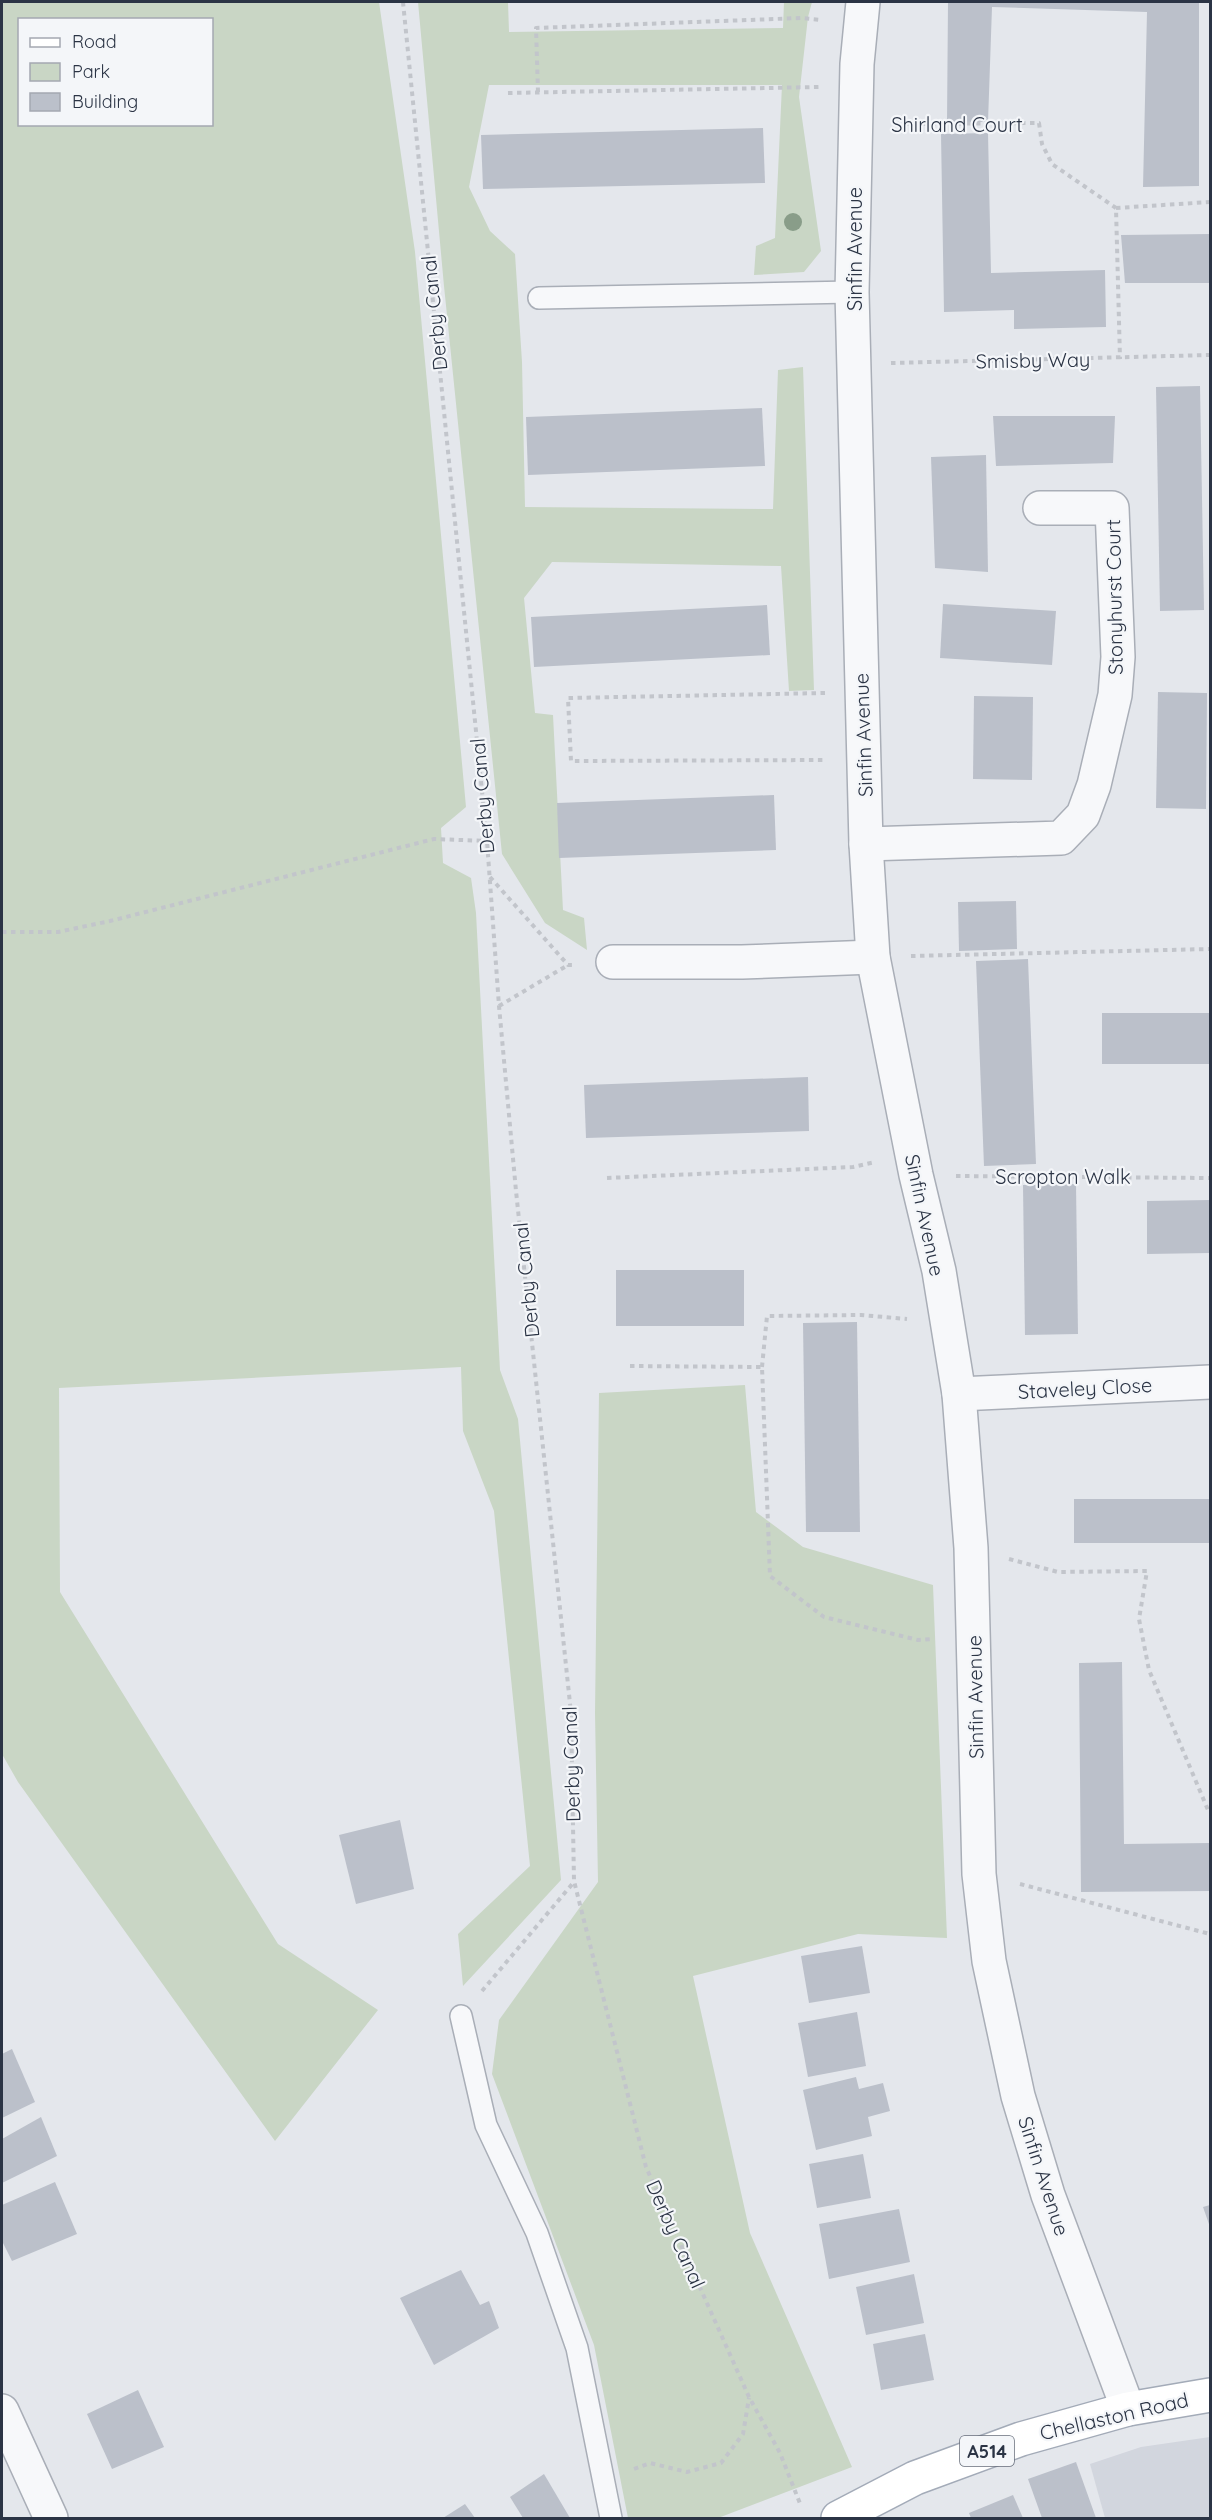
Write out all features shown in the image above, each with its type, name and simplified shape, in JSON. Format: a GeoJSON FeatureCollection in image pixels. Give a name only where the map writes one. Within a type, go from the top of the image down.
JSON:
{"type":"FeatureCollection","features":[{"type":"Feature","properties":{"kind":"main road","name":"Chellaston Road"},"geometry":{"type":"LineString","coordinates":[[846,2515],[930,2472],[1021,2439],[1128,2409],[1210,2395]]}},
{"type":"Feature","properties":{"kind":"street","name":"Sinfin Avenue"},"geometry":{"type":"LineString","coordinates":[[862,12],[854,125],[852,292],[863,760],[873,957],[914,1165],[939,1271],[959,1394],[971,1548],[979,1874],[989,1961],[1018,2096],[1048,2195],[1128,2409]]}},
{"type":"Feature","properties":{"kind":"street","name":"Stonyhurst Court"},"geometry":{"type":"LineString","coordinates":[[866,844],[1061,838],[1083,815],[1094,785],[1115,695],[1118,657],[1112,508],[1040,508]]}},
{"type":"Feature","properties":{"kind":"street"},"geometry":{"type":"LineString","coordinates":[[614,962],[742,962],[873,957]]}},
{"type":"Feature","properties":{"kind":"street","name":"Staveley Close"},"geometry":{"type":"LineString","coordinates":[[959,1394],[1210,1382]]}},
{"type":"Feature","properties":{"kind":"street"},"geometry":{"type":"LineString","coordinates":[[2,2411],[51,2518]]}},
{"type":"Feature","properties":{"kind":"lane"},"geometry":{"type":"LineString","coordinates":[[539,298],[852,292]]}},
{"type":"Feature","properties":{"kind":"lane"},"geometry":{"type":"LineString","coordinates":[[461,2016],[486,2125],[537,2234],[577,2348],[611,2518]]}},
{"type":"Feature","properties":{"kind":"path","name":"Derby Canal"},"geometry":{"type":"LineString","coordinates":[[403,2],[487,841],[499,1006],[571,1713],[574,1881],[646,2167],[749,2397],[780,2453],[802,2508]]}},
{"type":"Feature","properties":{"kind":"path"},"geometry":{"type":"LineString","coordinates":[[538,92],[537,28],[801,18],[862,12]]}},
{"type":"Feature","properties":{"kind":"path"},"geometry":{"type":"LineString","coordinates":[[508,93],[794,86],[856,89]]}},
{"type":"Feature","properties":{"kind":"path","name":"Shirland Court"},"geometry":{"type":"LineString","coordinates":[[854,125],[1039,123],[1042,144],[1052,164],[1116,208]]}},
{"type":"Feature","properties":{"kind":"path"},"geometry":{"type":"LineString","coordinates":[[1120,359],[1116,208],[1210,202]]}},
{"type":"Feature","properties":{"kind":"path","name":"Smisby Way"},"geometry":{"type":"LineString","coordinates":[[855,363],[1120,359],[1210,355]]}},
{"type":"Feature","properties":{"kind":"path"},"geometry":{"type":"LineString","coordinates":[[861,692],[568,699],[571,761],[863,760]]}},
{"type":"Feature","properties":{"kind":"path"},"geometry":{"type":"LineString","coordinates":[[2,932],[58,932],[434,839],[487,841]]}},
{"type":"Feature","properties":{"kind":"path"},"geometry":{"type":"LineString","coordinates":[[489,877],[568,965]]}},
{"type":"Feature","properties":{"kind":"path"},"geometry":{"type":"LineString","coordinates":[[873,957],[1210,949]]}},
{"type":"Feature","properties":{"kind":"path"},"geometry":{"type":"LineString","coordinates":[[499,1006],[568,965],[614,962]]}},
{"type":"Feature","properties":{"kind":"path","name":"Scropton Walk"},"geometry":{"type":"LineString","coordinates":[[607,1178],[914,1165],[1210,1178]]}},
{"type":"Feature","properties":{"kind":"path"},"geometry":{"type":"LineString","coordinates":[[947,1323],[861,1316],[767,1316],[762,1367],[770,1576],[824,1617],[918,1640],[974,1637]]}},
{"type":"Feature","properties":{"kind":"path"},"geometry":{"type":"LineString","coordinates":[[630,1366],[762,1367]]}},
{"type":"Feature","properties":{"kind":"path"},"geometry":{"type":"LineString","coordinates":[[971,1548],[1058,1572],[1147,1571],[1139,1618],[1149,1670],[1208,1810],[1210,1810]]}},
{"type":"Feature","properties":{"kind":"path"},"geometry":{"type":"LineString","coordinates":[[979,1874],[1080,1898],[1210,1934]]}},
{"type":"Feature","properties":{"kind":"path"},"geometry":{"type":"LineString","coordinates":[[461,2016],[574,1881]]}},
{"type":"Feature","properties":{"kind":"path"},"geometry":{"type":"LineString","coordinates":[[607,2496],[622,2474],[650,2463],[687,2472],[721,2463],[743,2434],[749,2397]]}},
{"type":"Feature","properties":{"kind":"shaded area"},"geometry":{"type":"Polygon","coordinates":[[[1210,2437],[1210,2518],[1105,2518],[1090,2464],[1141,2447],[1210,2437]]]}},
{"type":"Feature","properties":{"kind":"green space"},"geometry":{"type":"Polygon","coordinates":[[[2,2],[379,2],[415,252],[466,807],[441,828],[443,863],[471,878],[476,913],[500,1370],[518,1419],[561,1880],[463,1986],[458,1934],[530,1866],[494,1511],[463,1431],[461,1367],[59,1388],[60,1592],[278,1944],[378,2010],[275,2141],[18,1782],[2,1754],[2,2]]]}},
{"type":"Feature","properties":{"kind":"green space"},"geometry":{"type":"Polygon","coordinates":[[[418,2],[508,2],[509,32],[783,28],[784,2],[812,2],[808,17],[799,97],[821,251],[804,272],[754,275],[756,246],[775,238],[782,85],[489,85],[469,187],[490,231],[515,254],[522,362],[525,507],[773,509],[778,370],[803,367],[814,690],[789,691],[781,566],[552,562],[524,598],[535,713],[553,715],[563,910],[584,918],[587,950],[545,923],[502,854],[444,286],[418,2]]]}},
{"type":"Feature","properties":{"kind":"green space"},"geometry":{"type":"Polygon","coordinates":[[[745,1385],[756,1512],[803,1547],[933,1585],[947,1938],[858,1934],[693,1976],[750,2233],[852,2467],[718,2518],[628,2518],[594,2345],[492,2074],[499,2020],[598,1882],[595,1713],[599,1393],[745,1385]]]}},
{"type":"Feature","properties":{"kind":"building"},"geometry":{"type":"Polygon","coordinates":[[[948,2],[1199,2],[1199,186],[1143,187],[1147,12],[992,7],[988,122],[947,122],[948,2]]]}},
{"type":"Feature","properties":{"kind":"building"},"geometry":{"type":"Polygon","coordinates":[[[763,128],[765,183],[483,189],[481,135],[763,128]]]}},
{"type":"Feature","properties":{"kind":"building"},"geometry":{"type":"Polygon","coordinates":[[[988,133],[991,273],[1105,270],[1106,327],[1014,329],[1014,310],[944,312],[941,134],[988,133]]]}},
{"type":"Feature","properties":{"kind":"building"},"geometry":{"type":"Polygon","coordinates":[[[1210,234],[1210,283],[1125,283],[1121,235],[1210,234]]]}},
{"type":"Feature","properties":{"kind":"building"},"geometry":{"type":"Polygon","coordinates":[[[1200,386],[1204,610],[1160,611],[1156,387],[1200,386]]]}},
{"type":"Feature","properties":{"kind":"building"},"geometry":{"type":"Polygon","coordinates":[[[762,408],[765,466],[528,475],[526,417],[762,408]]]}},
{"type":"Feature","properties":{"kind":"building"},"geometry":{"type":"Polygon","coordinates":[[[993,416],[1115,416],[1113,463],[996,466],[993,416]]]}},
{"type":"Feature","properties":{"kind":"building"},"geometry":{"type":"Polygon","coordinates":[[[986,455],[988,572],[935,568],[931,457],[986,455]]]}},
{"type":"Feature","properties":{"kind":"building"},"geometry":{"type":"Polygon","coordinates":[[[943,604],[1056,611],[1052,665],[940,658],[943,604]]]}},
{"type":"Feature","properties":{"kind":"building"},"geometry":{"type":"Polygon","coordinates":[[[767,605],[770,655],[534,667],[531,617],[767,605]]]}},
{"type":"Feature","properties":{"kind":"building"},"geometry":{"type":"Polygon","coordinates":[[[1158,692],[1207,693],[1206,809],[1156,808],[1158,692]]]}},
{"type":"Feature","properties":{"kind":"building"},"geometry":{"type":"Polygon","coordinates":[[[974,696],[1033,697],[1032,780],[973,779],[974,696]]]}},
{"type":"Feature","properties":{"kind":"building"},"geometry":{"type":"Polygon","coordinates":[[[774,795],[776,850],[559,858],[557,803],[774,795]]]}},
{"type":"Feature","properties":{"kind":"building"},"geometry":{"type":"Polygon","coordinates":[[[1016,901],[1017,949],[959,951],[958,902],[1016,901]]]}},
{"type":"Feature","properties":{"kind":"building"},"geometry":{"type":"Polygon","coordinates":[[[1028,959],[1036,1164],[984,1166],[976,961],[1028,959]]]}},
{"type":"Feature","properties":{"kind":"building"},"geometry":{"type":"Polygon","coordinates":[[[1102,1013],[1210,1013],[1210,1064],[1102,1064],[1102,1013]]]}},
{"type":"Feature","properties":{"kind":"building"},"geometry":{"type":"Polygon","coordinates":[[[808,1077],[809,1131],[586,1138],[584,1085],[808,1077]]]}},
{"type":"Feature","properties":{"kind":"building"},"geometry":{"type":"Polygon","coordinates":[[[1076,1184],[1078,1334],[1025,1335],[1023,1185],[1076,1184]]]}},
{"type":"Feature","properties":{"kind":"building"},"geometry":{"type":"Polygon","coordinates":[[[1210,1200],[1210,1253],[1147,1254],[1147,1201],[1210,1200]]]}},
{"type":"Feature","properties":{"kind":"building"},"geometry":{"type":"Polygon","coordinates":[[[616,1270],[744,1270],[744,1326],[616,1326],[616,1270]]]}},
{"type":"Feature","properties":{"kind":"building"},"geometry":{"type":"Polygon","coordinates":[[[857,1322],[860,1532],[806,1532],[803,1323],[857,1322]]]}},
{"type":"Feature","properties":{"kind":"building"},"geometry":{"type":"Polygon","coordinates":[[[1074,1499],[1210,1499],[1210,1543],[1074,1543],[1074,1499]]]}},
{"type":"Feature","properties":{"kind":"building"},"geometry":{"type":"Polygon","coordinates":[[[1122,1662],[1124,1844],[1210,1843],[1210,1891],[1081,1892],[1079,1663],[1122,1662]]]}},
{"type":"Feature","properties":{"kind":"building"},"geometry":{"type":"Polygon","coordinates":[[[400,1820],[414,1889],[356,1904],[339,1835],[400,1820]]]}},
{"type":"Feature","properties":{"kind":"building"},"geometry":{"type":"Polygon","coordinates":[[[862,1946],[870,1993],[809,2003],[801,1956],[862,1946]]]}},
{"type":"Feature","properties":{"kind":"building"},"geometry":{"type":"Polygon","coordinates":[[[857,2012],[866,2066],[808,2077],[798,2023],[857,2012]]]}},
{"type":"Feature","properties":{"kind":"building"},"geometry":{"type":"Polygon","coordinates":[[[12,2049],[35,2102],[2,2118],[2,2054],[12,2049]]]}},
{"type":"Feature","properties":{"kind":"building"},"geometry":{"type":"Polygon","coordinates":[[[856,2077],[859,2089],[883,2083],[890,2111],[868,2117],[872,2136],[816,2150],[803,2090],[856,2077]]]}},
{"type":"Feature","properties":{"kind":"building"},"geometry":{"type":"Polygon","coordinates":[[[41,2117],[57,2156],[2,2183],[2,2139],[41,2117]]]}},
{"type":"Feature","properties":{"kind":"building"},"geometry":{"type":"Polygon","coordinates":[[[863,2154],[871,2198],[817,2208],[809,2164],[863,2154]]]}},
{"type":"Feature","properties":{"kind":"building"},"geometry":{"type":"Polygon","coordinates":[[[55,2182],[77,2234],[12,2261],[2,2241],[2,2205],[55,2182]]]}},
{"type":"Feature","properties":{"kind":"building"},"geometry":{"type":"Polygon","coordinates":[[[1210,2205],[1210,2227],[1203,2207],[1210,2205]]]}},
{"type":"Feature","properties":{"kind":"building"},"geometry":{"type":"Polygon","coordinates":[[[899,2209],[910,2262],[829,2279],[819,2224],[899,2209]]]}},
{"type":"Feature","properties":{"kind":"building"},"geometry":{"type":"Polygon","coordinates":[[[461,2270],[480,2305],[489,2301],[499,2328],[434,2365],[400,2298],[461,2270]]]}},
{"type":"Feature","properties":{"kind":"building"},"geometry":{"type":"Polygon","coordinates":[[[914,2274],[924,2323],[866,2335],[856,2287],[914,2274]]]}},
{"type":"Feature","properties":{"kind":"building"},"geometry":{"type":"Polygon","coordinates":[[[925,2334],[934,2380],[881,2390],[873,2344],[925,2334]]]}},
{"type":"Feature","properties":{"kind":"building"},"geometry":{"type":"Polygon","coordinates":[[[138,2390],[164,2447],[112,2469],[87,2414],[138,2390]]]}},
{"type":"Feature","properties":{"kind":"building"},"geometry":{"type":"Polygon","coordinates":[[[1076,2462],[1096,2518],[1042,2518],[1028,2479],[1076,2462]]]}},
{"type":"Feature","properties":{"kind":"building"},"geometry":{"type":"Polygon","coordinates":[[[544,2474],[570,2518],[523,2518],[510,2497],[544,2474]]]}},
{"type":"Feature","properties":{"kind":"building"},"geometry":{"type":"Polygon","coordinates":[[[1013,2495],[1023,2518],[971,2518],[969,2513],[1013,2495]]]}},
{"type":"Feature","properties":{"kind":"building"},"geometry":{"type":"Polygon","coordinates":[[[465,2504],[475,2518],[443,2518],[465,2504]]]}}]}
